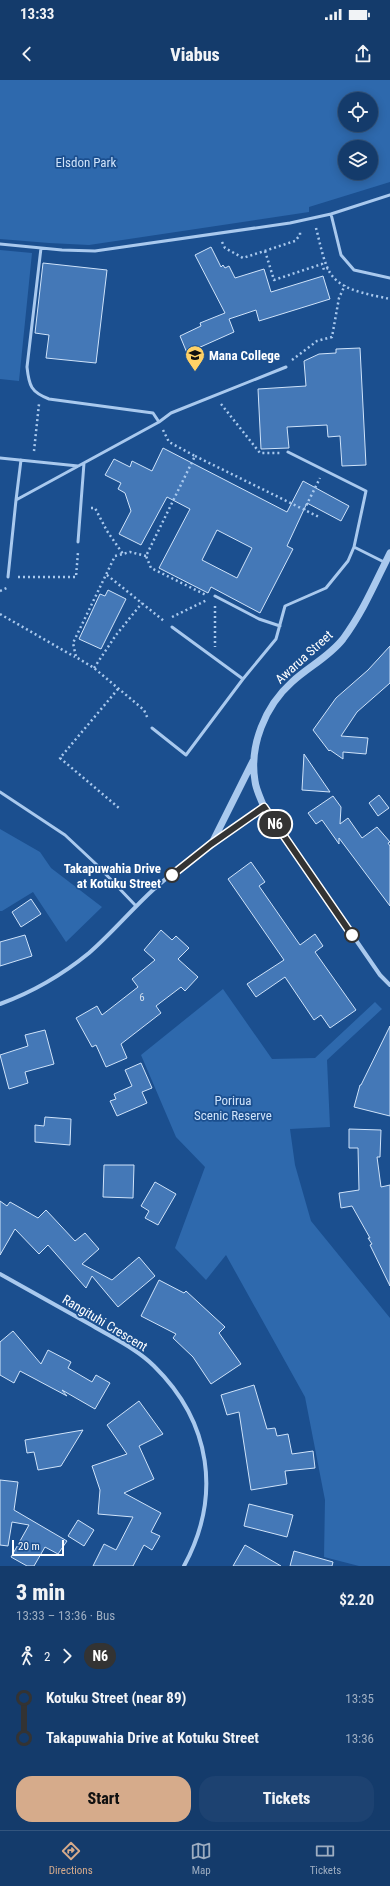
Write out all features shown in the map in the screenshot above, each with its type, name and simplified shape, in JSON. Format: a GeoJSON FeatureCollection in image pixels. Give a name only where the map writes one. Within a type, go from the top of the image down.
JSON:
{"type":"FeatureCollection","features":[{"type":"Feature","properties":{"kind":"street","name":"Awarua Street"},"geometry":{"type":"LineString","coordinates":[[264,807],[255,782],[254,758],[258,736],[266,715],[272,705],[291,682],[322,659],[342,640],[360,615],[390,553]]}},
{"type":"Feature","properties":{"kind":"street"},"geometry":{"type":"LineString","coordinates":[[211,844],[254,758]]}},
{"type":"Feature","properties":{"kind":"street"},"geometry":{"type":"LineString","coordinates":[[0,1004],[42,985],[67,970],[90,952],[155,888],[211,844],[264,807],[380,975],[390,985]]}},
{"type":"Feature","properties":{"kind":"street","name":"Rangituhi Crescent"},"geometry":{"type":"LineString","coordinates":[[0,1274],[123,1344],[153,1365],[176,1391],[190,1413],[200,1437],[205,1464],[207,1494],[202,1521],[184,1566]]}},
{"type":"Feature","properties":{"kind":"lane"},"geometry":{"type":"LineString","coordinates":[[0,244],[41,248],[95,250],[301,220],[331,214],[390,195]]}},
{"type":"Feature","properties":{"kind":"lane"},"geometry":{"type":"LineString","coordinates":[[331,214],[341,254],[354,270],[390,278]]}},
{"type":"Feature","properties":{"kind":"lane"},"geometry":{"type":"LineString","coordinates":[[41,248],[27,367],[29,381],[36,394],[49,398],[153,413],[159,422]]}},
{"type":"Feature","properties":{"kind":"lane"},"geometry":{"type":"LineString","coordinates":[[16,500],[159,422],[171,413],[286,367]]}},
{"type":"Feature","properties":{"kind":"lane"},"geometry":{"type":"LineString","coordinates":[[152,728],[186,755],[276,638],[285,606],[326,588],[348,561],[354,547],[366,491],[288,452]]}},
{"type":"Feature","properties":{"kind":"lane"},"geometry":{"type":"LineString","coordinates":[[0,458],[78,466]]}},
{"type":"Feature","properties":{"kind":"lane"},"geometry":{"type":"LineString","coordinates":[[8,577],[21,460]]}},
{"type":"Feature","properties":{"kind":"lane"},"geometry":{"type":"LineString","coordinates":[[78,542],[84,463]]}},
{"type":"Feature","properties":{"kind":"lane"},"geometry":{"type":"LineString","coordinates":[[354,547],[385,562]]}},
{"type":"Feature","properties":{"kind":"lane"},"geometry":{"type":"LineString","coordinates":[[214,596],[259,619],[280,626]]}},
{"type":"Feature","properties":{"kind":"lane"},"geometry":{"type":"LineString","coordinates":[[172,627],[243,679]]}},
{"type":"Feature","properties":{"kind":"lane"},"geometry":{"type":"LineString","coordinates":[[0,792],[65,835],[96,864],[136,906]]}},
{"type":"Feature","properties":{"kind":"path"},"geometry":{"type":"LineString","coordinates":[[220,233],[224,248],[243,258],[295,241],[300,235],[301,220]]}},
{"type":"Feature","properties":{"kind":"path"},"geometry":{"type":"LineString","coordinates":[[265,251],[274,280],[322,264],[324,270],[328,268]]}},
{"type":"Feature","properties":{"kind":"path"},"geometry":{"type":"LineString","coordinates":[[286,367],[293,359],[317,341],[332,337],[339,298],[345,285]]}},
{"type":"Feature","properties":{"kind":"path"},"geometry":{"type":"LineString","coordinates":[[215,396],[260,453],[288,452]]}},
{"type":"Feature","properties":{"kind":"path"},"geometry":{"type":"LineString","coordinates":[[35,438],[38,410]]}},
{"type":"Feature","properties":{"kind":"path"},"geometry":{"type":"LineString","coordinates":[[159,422],[169,442],[320,518]]}},
{"type":"Feature","properties":{"kind":"path"},"geometry":{"type":"LineString","coordinates":[[196,456],[146,556],[151,568],[205,595],[214,596]]}},
{"type":"Feature","properties":{"kind":"path"},"geometry":{"type":"LineString","coordinates":[[304,510],[315,487]]}},
{"type":"Feature","properties":{"kind":"path"},"geometry":{"type":"LineString","coordinates":[[81,507],[95,508],[107,531],[123,554]]}},
{"type":"Feature","properties":{"kind":"path"},"geometry":{"type":"LineString","coordinates":[[8,577],[76,577],[78,542]]}},
{"type":"Feature","properties":{"kind":"path"},"geometry":{"type":"LineString","coordinates":[[76,657],[73,643],[116,556],[130,552],[146,556]]}},
{"type":"Feature","properties":{"kind":"path"},"geometry":{"type":"LineString","coordinates":[[107,575],[172,627]]}},
{"type":"Feature","properties":{"kind":"path"},"geometry":{"type":"LineString","coordinates":[[164,621],[214,596]]}},
{"type":"Feature","properties":{"kind":"path"},"geometry":{"type":"LineString","coordinates":[[214,596],[216,659]]}},
{"type":"Feature","properties":{"kind":"path"},"geometry":{"type":"LineString","coordinates":[[94,668],[116,634],[142,603]]}},
{"type":"Feature","properties":{"kind":"path"},"geometry":{"type":"LineString","coordinates":[[0,614],[94,668],[144,710],[152,728]]}},
{"type":"Feature","properties":{"kind":"path"},"geometry":{"type":"LineString","coordinates":[[118,688],[60,758],[119,808]]}},
{"type":"Feature","properties":{"kind":"green space","name":"Elsdon Park"},"geometry":{"type":"Polygon","coordinates":[[[0,80],[390,80],[390,182],[309,207],[309,212],[89,245],[0,239],[0,80]]]}},
{"type":"Feature","properties":{"kind":"green space"},"geometry":{"type":"Polygon","coordinates":[[[0,250],[32,253],[19,381],[0,379],[0,250]]]}},
{"type":"Feature","properties":{"kind":"green space"},"geometry":{"type":"Polygon","coordinates":[[[0,829],[40,852],[51,868],[102,907],[66,942],[33,892],[0,911],[0,829]]]}},
{"type":"Feature","properties":{"kind":"green space","name":"Porirua Scenic Reserve"},"geometry":{"type":"Polygon","coordinates":[[[223,989],[272,1059],[315,1058],[375,1002],[382,1009],[327,1060],[330,1127],[290,1129],[295,1165],[311,1221],[390,1318],[390,1566],[359,1566],[324,1557],[325,1500],[305,1397],[226,1255],[206,1280],[175,1248],[205,1167],[176,1137],[141,1055],[223,989]]]}},
{"type":"Feature","properties":{"kind":"building"},"geometry":{"type":"Polygon","coordinates":[[[211,247],[221,267],[223,265],[225,268],[229,266],[235,278],[264,269],[271,292],[323,276],[330,299],[259,321],[256,310],[229,319],[234,332],[187,353],[180,336],[201,326],[200,323],[225,313],[195,255],[211,247]]]}},
{"type":"Feature","properties":{"kind":"building"},"geometry":{"type":"Polygon","coordinates":[[[43,263],[107,270],[96,363],[46,358],[49,335],[35,333],[43,263]]]}},
{"type":"Feature","properties":{"kind":"building"},"geometry":{"type":"Polygon","coordinates":[[[360,348],[366,465],[342,466],[340,436],[328,437],[327,425],[287,427],[289,448],[261,449],[258,389],[306,386],[304,361],[319,354],[336,353],[336,349],[360,348]]]}},
{"type":"Feature","properties":{"kind":"building"},"geometry":{"type":"Polygon","coordinates":[[[163,448],[287,512],[303,481],[349,506],[341,521],[307,503],[287,546],[293,549],[260,613],[211,587],[208,593],[159,568],[190,509],[167,497],[141,545],[119,534],[131,511],[125,493],[118,489],[121,483],[105,475],[114,459],[130,467],[132,461],[152,471],[163,448]],[[217,530],[202,560],[237,578],[252,548],[217,530]]]}},
{"type":"Feature","properties":{"kind":"building"},"geometry":{"type":"Polygon","coordinates":[[[108,590],[126,599],[101,649],[79,639],[100,594],[105,596],[108,590]]]}},
{"type":"Feature","properties":{"kind":"building"},"geometry":{"type":"Polygon","coordinates":[[[390,646],[390,683],[357,712],[341,736],[368,738],[366,754],[343,752],[343,759],[330,750],[329,751],[313,730],[336,698],[368,670],[390,646]]]}},
{"type":"Feature","properties":{"kind":"building"},"geometry":{"type":"Polygon","coordinates":[[[304,754],[330,792],[302,790],[304,754]]]}},
{"type":"Feature","properties":{"kind":"building"},"geometry":{"type":"Polygon","coordinates":[[[379,795],[389,808],[378,816],[369,803],[379,795]]]}},
{"type":"Feature","properties":{"kind":"building"},"geometry":{"type":"Polygon","coordinates":[[[333,796],[341,807],[340,824],[348,818],[362,838],[377,827],[390,842],[388,843],[390,846],[390,906],[339,838],[339,844],[322,820],[316,824],[308,813],[333,796]]]}},
{"type":"Feature","properties":{"kind":"building"},"geometry":{"type":"Polygon","coordinates":[[[251,862],[265,882],[259,886],[300,945],[315,934],[323,946],[315,952],[356,1010],[330,1028],[321,1015],[314,1020],[285,977],[256,997],[247,984],[284,960],[228,879],[251,862]]]}},
{"type":"Feature","properties":{"kind":"building"},"geometry":{"type":"Polygon","coordinates":[[[31,899],[41,914],[21,927],[12,912],[31,899]]]}},
{"type":"Feature","properties":{"kind":"building"},"geometry":{"type":"Polygon","coordinates":[[[161,930],[172,940],[176,936],[189,948],[178,959],[198,977],[185,991],[181,987],[156,1006],[161,1013],[121,1044],[127,1058],[106,1067],[96,1045],[92,1047],[76,1018],[97,1006],[102,1015],[138,987],[132,979],[155,960],[144,950],[161,930]]]}},
{"type":"Feature","properties":{"kind":"building"},"geometry":{"type":"Polygon","coordinates":[[[25,935],[32,956],[0,966],[0,942],[25,935]]]}},
{"type":"Feature","properties":{"kind":"building"},"geometry":{"type":"Polygon","coordinates":[[[390,1026],[390,1116],[354,1107],[360,1085],[390,1026]]]}},
{"type":"Feature","properties":{"kind":"building"},"geometry":{"type":"Polygon","coordinates":[[[45,1030],[54,1064],[25,1072],[28,1083],[9,1089],[0,1055],[28,1046],[25,1035],[45,1030]]]}},
{"type":"Feature","properties":{"kind":"building"},"geometry":{"type":"Polygon","coordinates":[[[141,1063],[152,1088],[142,1092],[147,1103],[117,1116],[110,1101],[116,1099],[114,1094],[132,1086],[125,1070],[141,1063]]]}},
{"type":"Feature","properties":{"kind":"building"},"geometry":{"type":"Polygon","coordinates":[[[45,1117],[71,1119],[70,1145],[35,1142],[35,1125],[44,1126],[45,1117]]]}},
{"type":"Feature","properties":{"kind":"building"},"geometry":{"type":"Polygon","coordinates":[[[349,1129],[381,1130],[380,1157],[377,1157],[381,1187],[390,1185],[390,1286],[370,1245],[372,1244],[368,1238],[370,1238],[352,1206],[341,1208],[339,1193],[359,1190],[358,1148],[349,1148],[349,1129]]]}},
{"type":"Feature","properties":{"kind":"building"},"geometry":{"type":"Polygon","coordinates":[[[104,1165],[134,1165],[133,1198],[103,1197],[104,1165]]]}},
{"type":"Feature","properties":{"kind":"building"},"geometry":{"type":"Polygon","coordinates":[[[155,1182],[176,1194],[158,1225],[145,1218],[149,1211],[141,1206],[155,1182]]]}},
{"type":"Feature","properties":{"kind":"building"},"geometry":{"type":"Polygon","coordinates":[[[0,1201],[7,1206],[10,1202],[38,1218],[46,1210],[75,1241],[85,1233],[99,1249],[82,1264],[112,1280],[139,1257],[155,1276],[118,1307],[92,1276],[86,1288],[48,1245],[39,1254],[15,1229],[0,1255],[0,1201]]]}},
{"type":"Feature","properties":{"kind":"building"},"geometry":{"type":"Polygon","coordinates":[[[159,1280],[184,1293],[186,1291],[225,1327],[219,1333],[241,1364],[211,1384],[193,1357],[173,1338],[176,1334],[141,1316],[159,1280]]]}},
{"type":"Feature","properties":{"kind":"building"},"geometry":{"type":"Polygon","coordinates":[[[13,1331],[41,1364],[48,1350],[71,1362],[68,1368],[92,1382],[96,1375],[110,1383],[95,1409],[62,1390],[67,1396],[20,1371],[14,1383],[0,1375],[0,1342],[13,1331]]]}},
{"type":"Feature","properties":{"kind":"building"},"geometry":{"type":"Polygon","coordinates":[[[254,1385],[267,1429],[275,1428],[277,1436],[288,1434],[292,1454],[313,1451],[315,1468],[285,1471],[287,1484],[251,1490],[239,1412],[227,1415],[221,1395],[254,1385]]]}},
{"type":"Feature","properties":{"kind":"building"},"geometry":{"type":"Polygon","coordinates":[[[139,1401],[163,1434],[139,1446],[154,1479],[124,1493],[161,1513],[151,1532],[160,1536],[152,1550],[144,1545],[133,1566],[93,1566],[104,1544],[116,1550],[133,1517],[98,1514],[100,1490],[92,1466],[127,1454],[107,1425],[139,1401]]]}},
{"type":"Feature","properties":{"kind":"building"},"geometry":{"type":"Polygon","coordinates":[[[83,1430],[61,1466],[38,1470],[34,1452],[27,1453],[25,1440],[83,1430]]]}},
{"type":"Feature","properties":{"kind":"building"},"geometry":{"type":"Polygon","coordinates":[[[0,1480],[18,1482],[14,1510],[67,1541],[58,1554],[45,1547],[34,1566],[27,1566],[11,1557],[29,1525],[12,1522],[8,1546],[0,1545],[0,1480]]]}},
{"type":"Feature","properties":{"kind":"building"},"geometry":{"type":"Polygon","coordinates":[[[249,1504],[293,1515],[287,1537],[244,1526],[249,1504]]]}},
{"type":"Feature","properties":{"kind":"building"},"geometry":{"type":"Polygon","coordinates":[[[78,1520],[94,1530],[84,1546],[68,1536],[78,1520]]]}},
{"type":"Feature","properties":{"kind":"building"},"geometry":{"type":"Polygon","coordinates":[[[245,1545],[281,1566],[233,1566],[245,1545]]]}},
{"type":"Feature","properties":{"kind":"building"},"geometry":{"type":"Polygon","coordinates":[[[294,1551],[333,1562],[332,1566],[290,1566],[294,1551]]]}},
{"type":"Feature","properties":{"kind":"bus line","name":"N6"},"geometry":{"type":"LineString","coordinates":[[172,875],[211,844],[264,807],[352,935]]}},
{"type":"Feature","properties":{"kind":"place","name":"Mana College"},"geometry":{"type":"Point","coordinates":[195,372]}},
{"type":"Feature","properties":{"kind":"place","name":"Takapuwahia Drive at Kotuku Street"},"geometry":{"type":"Point","coordinates":[172,875]}}]}
